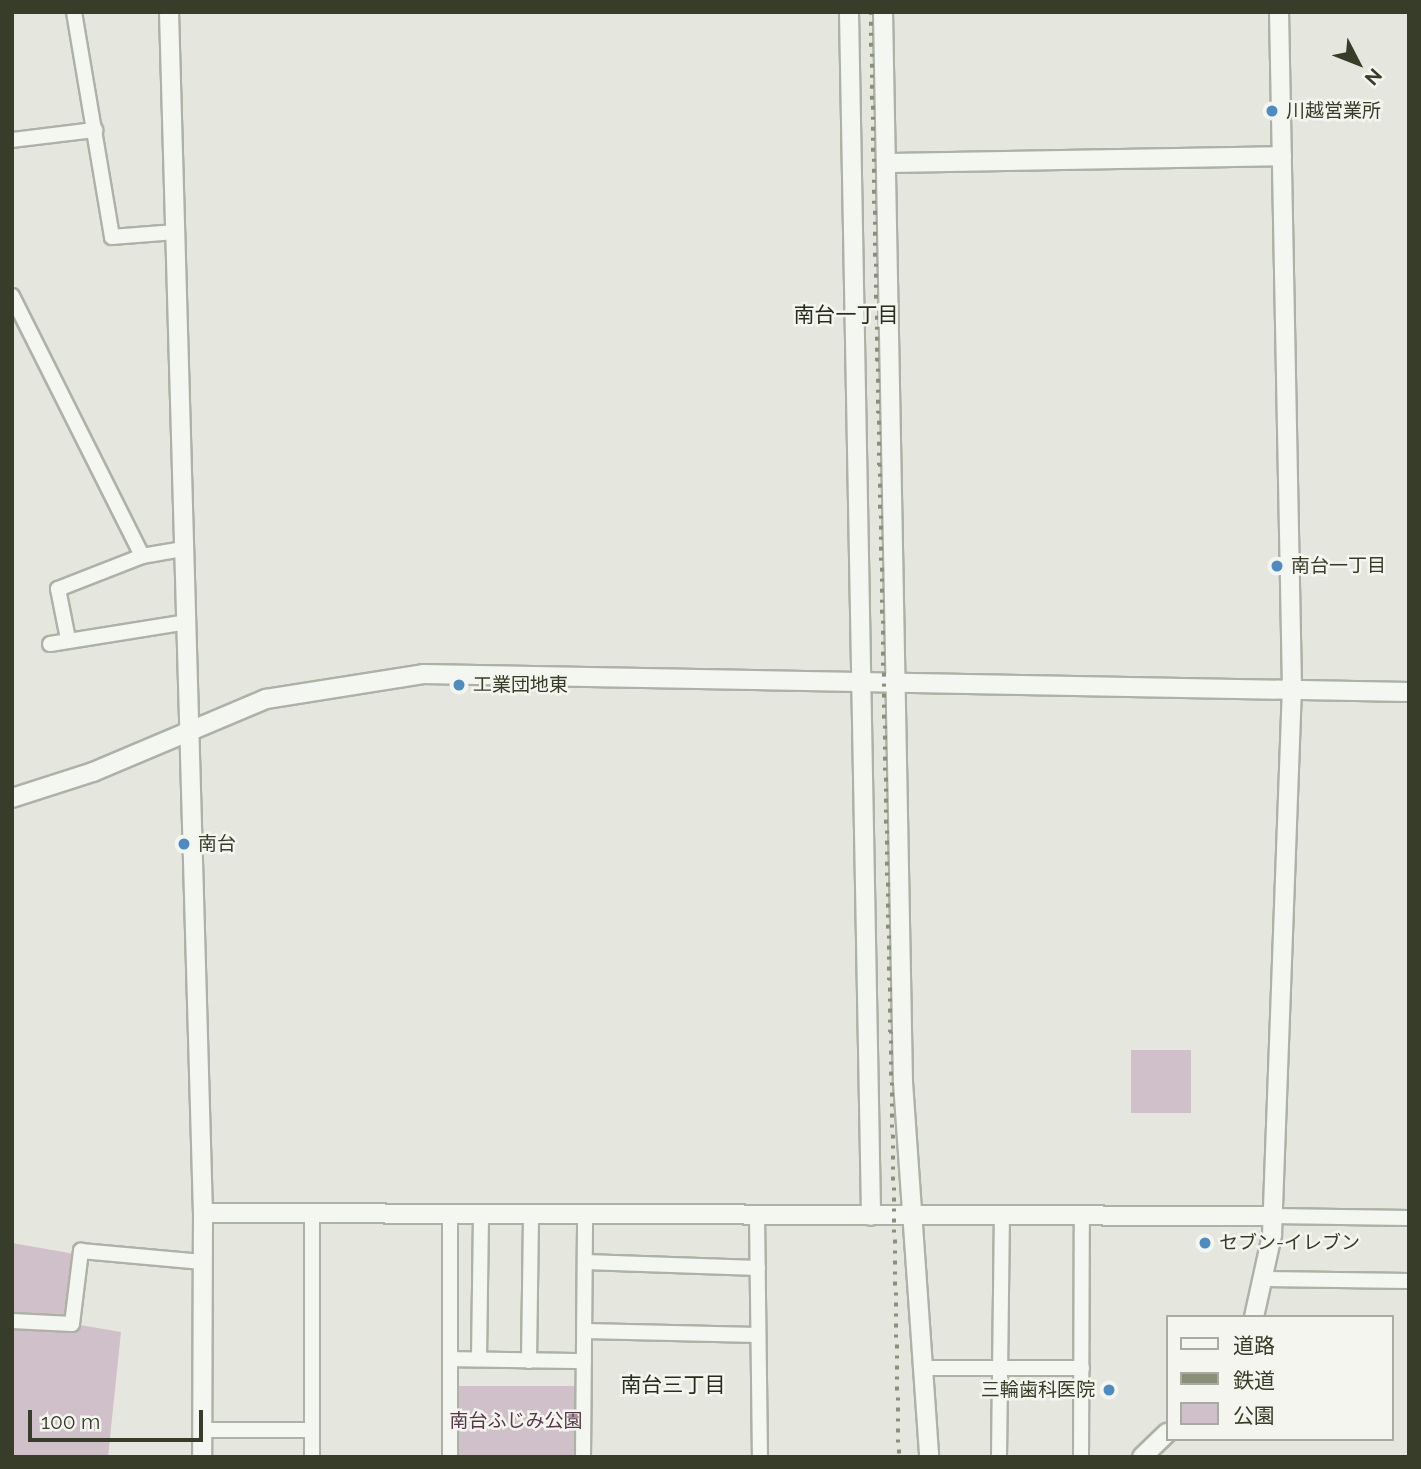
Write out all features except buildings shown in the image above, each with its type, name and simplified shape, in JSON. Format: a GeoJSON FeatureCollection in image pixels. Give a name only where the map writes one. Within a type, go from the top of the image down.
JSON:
{"type":"FeatureCollection","features":[{"type":"Feature","properties":{"kind":"street"},"geometry":{"type":"LineString","coordinates":[[74,12],[113,237],[174,232]]}},
{"type":"Feature","properties":{"kind":"street"},"geometry":{"type":"LineString","coordinates":[[169,12],[203,1213],[202,1457]]}},
{"type":"Feature","properties":{"kind":"street"},"geometry":{"type":"LineString","coordinates":[[849,12],[871,1216]]}},
{"type":"Feature","properties":{"kind":"street"},"geometry":{"type":"LineString","coordinates":[[883,12],[895,681],[912,1217],[929,1457]]}},
{"type":"Feature","properties":{"kind":"street"},"geometry":{"type":"LineString","coordinates":[[1255,1315],[1265,1279],[1273,1216],[1292,688],[1279,12]]}},
{"type":"Feature","properties":{"kind":"street"},"geometry":{"type":"LineString","coordinates":[[12,140],[95,130]]}},
{"type":"Feature","properties":{"kind":"street"},"geometry":{"type":"LineString","coordinates":[[887,163],[1282,156]]}},
{"type":"Feature","properties":{"kind":"street"},"geometry":{"type":"LineString","coordinates":[[12,296],[142,556]]}},
{"type":"Feature","properties":{"kind":"street"},"geometry":{"type":"LineString","coordinates":[[68,639],[58,589],[142,556],[183,549]]}},
{"type":"Feature","properties":{"kind":"street"},"geometry":{"type":"LineString","coordinates":[[50,644],[187,622]]}},
{"type":"Feature","properties":{"kind":"street"},"geometry":{"type":"LineString","coordinates":[[12,798],[93,772],[189,726],[290,692],[423,674],[1409,692]]}},
{"type":"Feature","properties":{"kind":"street"},"geometry":{"type":"LineString","coordinates":[[203,1213],[1409,1218]]}},
{"type":"Feature","properties":{"kind":"street"},"geometry":{"type":"LineString","coordinates":[[312,1457],[313,1214]]}},
{"type":"Feature","properties":{"kind":"street"},"geometry":{"type":"LineString","coordinates":[[450,1214],[450,1457]]}},
{"type":"Feature","properties":{"kind":"street"},"geometry":{"type":"LineString","coordinates":[[479,1359],[481,1214]]}},
{"type":"Feature","properties":{"kind":"street"},"geometry":{"type":"LineString","coordinates":[[529,1361],[531,1215]]}},
{"type":"Feature","properties":{"kind":"street"},"geometry":{"type":"LineString","coordinates":[[757,1215],[760,1457]]}},
{"type":"Feature","properties":{"kind":"street"},"geometry":{"type":"LineString","coordinates":[[583,1457],[585,1216]]}},
{"type":"Feature","properties":{"kind":"street"},"geometry":{"type":"LineString","coordinates":[[999,1457],[1002,1216]]}},
{"type":"Feature","properties":{"kind":"street"},"geometry":{"type":"LineString","coordinates":[[1081,1457],[1082,1216]]}},
{"type":"Feature","properties":{"kind":"street"},"geometry":{"type":"LineString","coordinates":[[12,1321],[72,1324],[81,1251],[203,1262]]}},
{"type":"Feature","properties":{"kind":"street"},"geometry":{"type":"LineString","coordinates":[[585,1262],[758,1268]]}},
{"type":"Feature","properties":{"kind":"street"},"geometry":{"type":"LineString","coordinates":[[1265,1279],[1409,1281]]}},
{"type":"Feature","properties":{"kind":"street"},"geometry":{"type":"LineString","coordinates":[[584,1331],[758,1335]]}},
{"type":"Feature","properties":{"kind":"street"},"geometry":{"type":"LineString","coordinates":[[450,1359],[584,1361]]}},
{"type":"Feature","properties":{"kind":"street"},"geometry":{"type":"LineString","coordinates":[[923,1368],[1082,1368]]}},
{"type":"Feature","properties":{"kind":"street"},"geometry":{"type":"LineString","coordinates":[[202,1430],[311,1430]]}},
{"type":"Feature","properties":{"kind":"street"},"geometry":{"type":"LineString","coordinates":[[1142,1457],[1166,1434]]}},
{"type":"Feature","properties":{"kind":"green space"},"geometry":{"type":"Polygon","coordinates":[[[1131,1050],[1191,1050],[1191,1113],[1131,1113],[1131,1050]]]}},
{"type":"Feature","properties":{"kind":"green space"},"geometry":{"type":"Polygon","coordinates":[[[12,1243],[75,1254],[68,1323],[121,1332],[108,1457],[12,1457],[12,1243]]]}},
{"type":"Feature","properties":{"kind":"green space","name":"南台ふじみ公園"},"geometry":{"type":"Polygon","coordinates":[[[455,1386],[577,1386],[577,1457],[455,1457],[455,1386]]]}},
{"type":"Feature","properties":{"kind":"railway"},"geometry":{"type":"LineString","coordinates":[[871,12],[899,1457]]}},
{"type":"Feature","properties":{"kind":"place","name":"川越営業所"},"geometry":{"type":"Point","coordinates":[1272,111]}},
{"type":"Feature","properties":{"kind":"place","name":"南台一丁目"},"geometry":{"type":"Point","coordinates":[1277,566]}},
{"type":"Feature","properties":{"kind":"place","name":"工業団地東"},"geometry":{"type":"Point","coordinates":[459,685]}},
{"type":"Feature","properties":{"kind":"place","name":"南台"},"geometry":{"type":"Point","coordinates":[184,844]}},
{"type":"Feature","properties":{"kind":"place","name":"セブン-イレブン"},"geometry":{"type":"Point","coordinates":[1205,1243]}},
{"type":"Feature","properties":{"kind":"place","name":"三輪歯科医院"},"geometry":{"type":"Point","coordinates":[1109,1390]}},
{"type":"Feature","properties":{"kind":"district","name":"南台一丁目"},"geometry":{"type":"Point","coordinates":[846,315]}},
{"type":"Feature","properties":{"kind":"district","name":"南台三丁目"},"geometry":{"type":"Point","coordinates":[673,1385]}}]}
